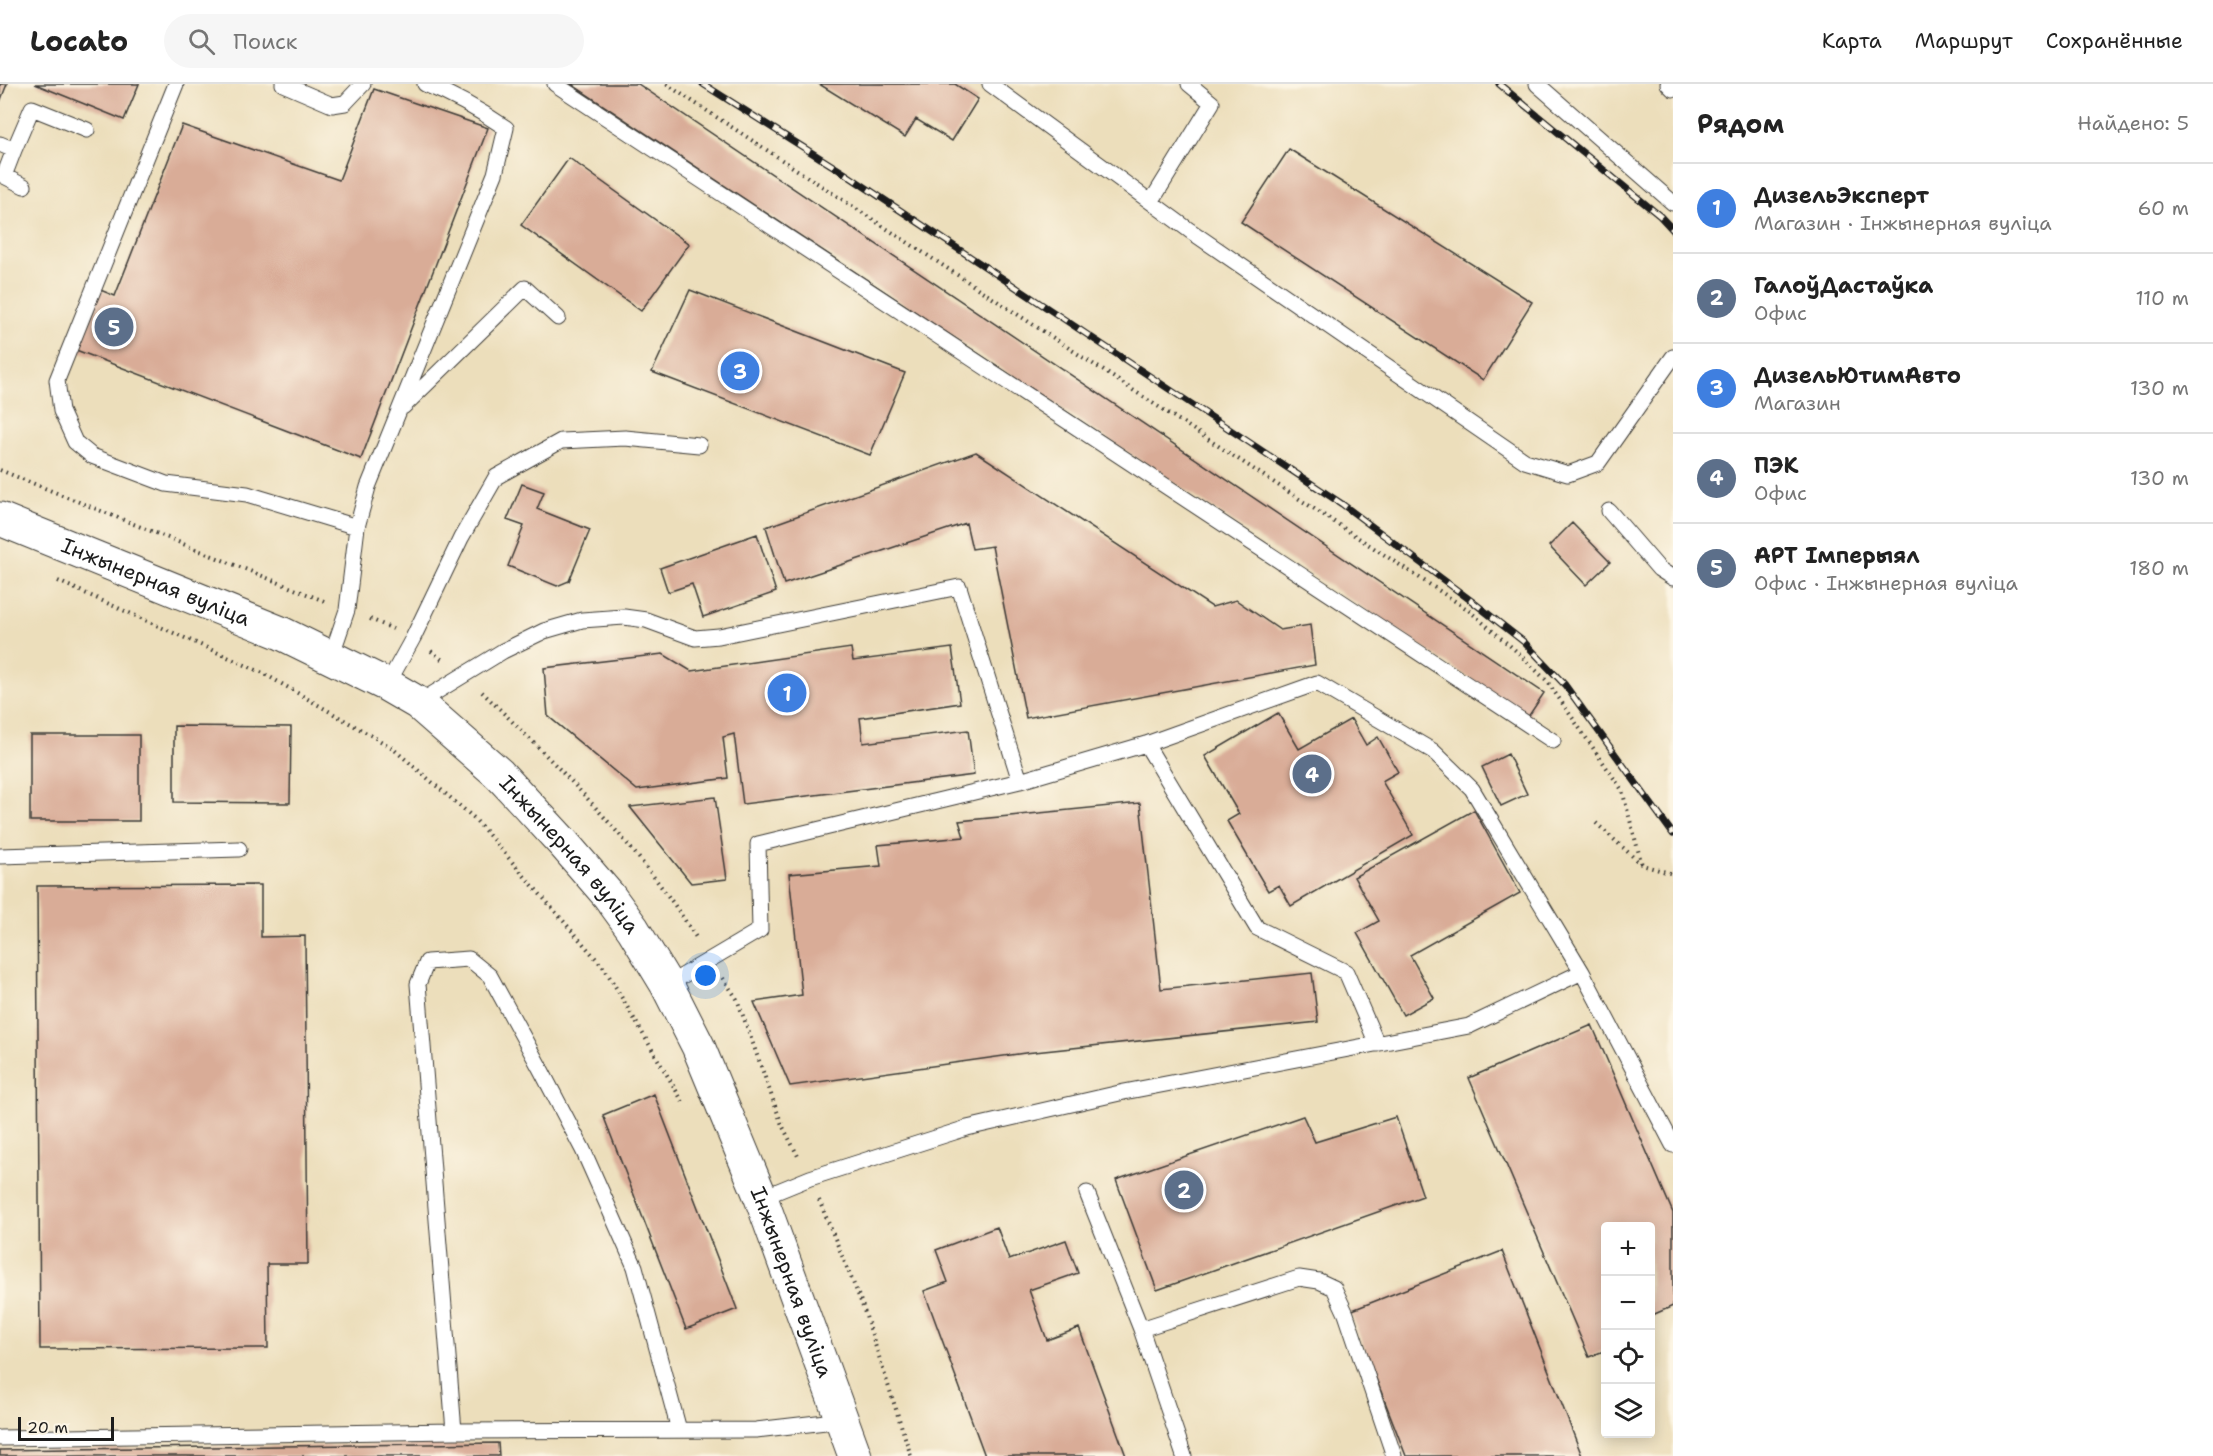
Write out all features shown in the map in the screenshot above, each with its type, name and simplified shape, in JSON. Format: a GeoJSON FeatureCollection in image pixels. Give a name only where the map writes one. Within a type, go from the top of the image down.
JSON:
{"type":"FeatureCollection","features":[{"type":"Feature","properties":{"kind":"street","name":"Інжынерная вуліца"},"geometry":{"type":"LineString","coordinates":[[0,519],[281,633],[387,685],[418,703],[500,774],[602,887],[633,929],[667,985],[698,1046],[761,1198],[855,1456]]}},
{"type":"Feature","properties":{"kind":"lane"},"geometry":{"type":"LineString","coordinates":[[176,84],[57,380],[61,411],[75,442],[92,456],[166,484],[247,494],[357,527]]}},
{"type":"Feature","properties":{"kind":"lane"},"geometry":{"type":"LineString","coordinates":[[283,84],[332,105],[345,103],[363,84]]}},
{"type":"Feature","properties":{"kind":"lane"},"geometry":{"type":"LineString","coordinates":[[331,657],[347,610],[357,527],[368,488],[495,174],[506,128],[439,89],[425,84]]}},
{"type":"Feature","properties":{"kind":"lane"},"geometry":{"type":"LineString","coordinates":[[555,84],[1553,741]]}},
{"type":"Feature","properties":{"kind":"lane"},"geometry":{"type":"LineString","coordinates":[[990,84],[1151,202],[1525,461],[1568,474],[1598,463],[1673,357]]}},
{"type":"Feature","properties":{"kind":"lane"},"geometry":{"type":"LineString","coordinates":[[1151,202],[1212,103],[1189,84]]}},
{"type":"Feature","properties":{"kind":"lane"},"geometry":{"type":"LineString","coordinates":[[1537,84],[1673,203]]}},
{"type":"Feature","properties":{"kind":"lane"},"geometry":{"type":"LineString","coordinates":[[1668,84],[1673,89]]}},
{"type":"Feature","properties":{"kind":"lane"},"geometry":{"type":"LineString","coordinates":[[24,186],[4,176],[7,147],[32,108],[87,130]]}},
{"type":"Feature","properties":{"kind":"lane"},"geometry":{"type":"LineString","coordinates":[[399,411],[525,288],[558,318]]}},
{"type":"Feature","properties":{"kind":"lane"},"geometry":{"type":"LineString","coordinates":[[387,685],[413,638],[461,538],[496,477],[561,441],[625,438],[699,445]]}},
{"type":"Feature","properties":{"kind":"lane"},"geometry":{"type":"LineString","coordinates":[[1609,512],[1659,569],[1673,578]]}},
{"type":"Feature","properties":{"kind":"lane"},"geometry":{"type":"LineString","coordinates":[[418,703],[503,651],[544,631],[582,620],[624,617],[646,620],[695,638],[719,636],[959,587],[1020,781]]}},
{"type":"Feature","properties":{"kind":"lane"},"geometry":{"type":"LineString","coordinates":[[667,985],[760,930],[758,844],[1020,781],[1146,744],[1317,683],[1433,751],[1472,789],[1582,972],[1673,1145]]}},
{"type":"Feature","properties":{"kind":"lane"},"geometry":{"type":"LineString","coordinates":[[1146,744],[1257,928],[1346,972],[1377,1044]]}},
{"type":"Feature","properties":{"kind":"lane"},"geometry":{"type":"LineString","coordinates":[[0,856],[239,849]]}},
{"type":"Feature","properties":{"kind":"lane"},"geometry":{"type":"LineString","coordinates":[[454,1431],[418,984],[427,962],[469,959],[490,976],[540,1068],[582,1150],[635,1267],[679,1430]]}},
{"type":"Feature","properties":{"kind":"lane"},"geometry":{"type":"LineString","coordinates":[[761,1198],[810,1178],[967,1128],[1124,1092],[1469,1026],[1582,972]]}},
{"type":"Feature","properties":{"kind":"lane"},"geometry":{"type":"LineString","coordinates":[[1087,1193],[1141,1329],[1184,1456]]}},
{"type":"Feature","properties":{"kind":"lane"},"geometry":{"type":"LineString","coordinates":[[1141,1329],[1299,1278],[1319,1281],[1334,1288],[1346,1314],[1394,1456]]}},
{"type":"Feature","properties":{"kind":"lane"},"geometry":{"type":"LineString","coordinates":[[0,1438],[454,1431],[756,1430],[843,1420]]}},
{"type":"Feature","properties":{"kind":"path"},"geometry":{"type":"LineString","coordinates":[[666,84],[1467,609],[1547,681],[1622,790],[1642,865]]}},
{"type":"Feature","properties":{"kind":"path"},"geometry":{"type":"LineString","coordinates":[[52,578],[263,673],[391,747],[474,818],[605,969],[686,1108]]}},
{"type":"Feature","properties":{"kind":"path"},"geometry":{"type":"LineString","coordinates":[[1596,823],[1642,865],[1673,874]]}},
{"type":"Feature","properties":{"kind":"building"},"geometry":{"type":"Polygon","coordinates":[[[0,84],[7,84],[0,102],[0,84]]]}},
{"type":"Feature","properties":{"kind":"building"},"geometry":{"type":"Polygon","coordinates":[[[35,84],[139,84],[124,120],[35,84]]]}},
{"type":"Feature","properties":{"kind":"building"},"geometry":{"type":"Polygon","coordinates":[[[571,84],[638,84],[1544,693],[1528,717],[571,84]]]}},
{"type":"Feature","properties":{"kind":"building"},"geometry":{"type":"Polygon","coordinates":[[[819,84],[955,84],[978,99],[952,141],[916,119],[905,137],[819,84]]]}},
{"type":"Feature","properties":{"kind":"building"},"geometry":{"type":"Polygon","coordinates":[[[374,89],[488,128],[361,459],[76,350],[98,289],[115,296],[182,125],[339,180],[374,89]]]}},
{"type":"Feature","properties":{"kind":"building"},"geometry":{"type":"Polygon","coordinates":[[[1289,149],[1532,302],[1483,380],[1241,222],[1289,149]]]}},
{"type":"Feature","properties":{"kind":"building"},"geometry":{"type":"Polygon","coordinates":[[[569,158],[689,244],[641,311],[521,225],[569,158]]]}},
{"type":"Feature","properties":{"kind":"building"},"geometry":{"type":"Polygon","coordinates":[[[690,290],[905,373],[870,455],[652,372],[690,290]]]}},
{"type":"Feature","properties":{"kind":"building"},"geometry":{"type":"Polygon","coordinates":[[[976,452],[1212,607],[1236,600],[1280,630],[1310,625],[1315,665],[1026,718],[992,546],[972,549],[966,523],[784,584],[766,527],[976,452]]]}},
{"type":"Feature","properties":{"kind":"building"},"geometry":{"type":"Polygon","coordinates":[[[522,484],[544,492],[537,509],[590,530],[569,581],[557,586],[508,566],[524,526],[507,520],[522,484]]]}},
{"type":"Feature","properties":{"kind":"building"},"geometry":{"type":"Polygon","coordinates":[[[1572,523],[1610,562],[1586,585],[1549,546],[1572,523]]]}},
{"type":"Feature","properties":{"kind":"building"},"geometry":{"type":"Polygon","coordinates":[[[757,534],[776,592],[703,617],[692,584],[668,592],[660,568],[757,534]]]}},
{"type":"Feature","properties":{"kind":"building"},"geometry":{"type":"Polygon","coordinates":[[[851,648],[853,661],[952,648],[960,703],[860,718],[863,743],[968,730],[974,775],[743,804],[734,734],[723,737],[728,778],[637,790],[548,716],[544,668],[663,654],[691,671],[851,648]]]}},
{"type":"Feature","properties":{"kind":"building"},"geometry":{"type":"Polygon","coordinates":[[[1278,713],[1299,749],[1351,719],[1366,745],[1378,737],[1398,772],[1382,781],[1413,835],[1291,906],[1279,885],[1268,891],[1227,821],[1239,814],[1205,756],[1278,713]]]}},
{"type":"Feature","properties":{"kind":"building"},"geometry":{"type":"Polygon","coordinates":[[[174,726],[291,727],[290,803],[174,802],[174,726]]]}},
{"type":"Feature","properties":{"kind":"building"},"geometry":{"type":"Polygon","coordinates":[[[30,735],[139,735],[139,821],[30,821],[30,735]]]}},
{"type":"Feature","properties":{"kind":"building"},"geometry":{"type":"Polygon","coordinates":[[[1508,754],[1527,794],[1501,806],[1482,767],[1508,754]]]}},
{"type":"Feature","properties":{"kind":"building"},"geometry":{"type":"Polygon","coordinates":[[[715,797],[727,879],[691,883],[630,807],[715,797]]]}},
{"type":"Feature","properties":{"kind":"building"},"geometry":{"type":"Polygon","coordinates":[[[1140,803],[1161,989],[1312,973],[1318,1022],[1025,1053],[790,1086],[754,1002],[802,995],[789,874],[881,866],[878,845],[964,837],[959,821],[1140,803]]]}},
{"type":"Feature","properties":{"kind":"building"},"geometry":{"type":"Polygon","coordinates":[[[1474,810],[1520,893],[1410,955],[1434,998],[1403,1015],[1357,933],[1379,921],[1354,877],[1474,810]]]}},
{"type":"Feature","properties":{"kind":"building"},"geometry":{"type":"Polygon","coordinates":[[[261,885],[261,937],[305,936],[308,1264],[267,1264],[268,1348],[40,1349],[37,886],[261,885]]]}},
{"type":"Feature","properties":{"kind":"building"},"geometry":{"type":"Polygon","coordinates":[[[1592,1025],[1673,1213],[1673,1306],[1655,1314],[1655,1222],[1601,1222],[1601,1352],[1589,1357],[1469,1078],[1592,1025]]]}},
{"type":"Feature","properties":{"kind":"building"},"geometry":{"type":"Polygon","coordinates":[[[654,1094],[737,1309],[686,1329],[603,1115],[654,1094]]]}},
{"type":"Feature","properties":{"kind":"building"},"geometry":{"type":"Polygon","coordinates":[[[1303,1116],[1315,1142],[1396,1117],[1423,1196],[1157,1290],[1116,1180],[1303,1116]]]}},
{"type":"Feature","properties":{"kind":"building"},"geometry":{"type":"Polygon","coordinates":[[[997,1227],[1009,1260],[1066,1240],[1078,1273],[1029,1290],[1047,1340],[1079,1328],[1126,1456],[985,1456],[924,1291],[948,1282],[936,1250],[997,1227]]]}},
{"type":"Feature","properties":{"kind":"building"},"geometry":{"type":"Polygon","coordinates":[[[1502,1251],[1582,1456],[1406,1456],[1350,1311],[1502,1251]]]}},
{"type":"Feature","properties":{"kind":"building"},"geometry":{"type":"Polygon","coordinates":[[[498,1443],[499,1456],[0,1456],[0,1450],[498,1443]]]}},
{"type":"Feature","properties":{"kind":"railway"},"geometry":{"type":"LineString","coordinates":[[703,84],[844,173],[1342,504],[1473,602],[1524,642],[1565,685],[1673,834]]}},
{"type":"Feature","properties":{"kind":"railway"},"geometry":{"type":"LineString","coordinates":[[1499,84],[1660,216],[1673,230]]}},
{"type":"Feature","properties":{"kind":"place","name":"АРТ Імперыял"},"geometry":{"type":"Point","coordinates":[114,327]}},
{"type":"Feature","properties":{"kind":"place","name":"ДизельЮтимАвто"},"geometry":{"type":"Point","coordinates":[740,371]}},
{"type":"Feature","properties":{"kind":"place","name":"ДизельЭксперт"},"geometry":{"type":"Point","coordinates":[787,693]}},
{"type":"Feature","properties":{"kind":"place","name":"ПЭК"},"geometry":{"type":"Point","coordinates":[1312,774]}},
{"type":"Feature","properties":{"kind":"place","name":"ГалоўДастаўка"},"geometry":{"type":"Point","coordinates":[1184,1190]}}]}
